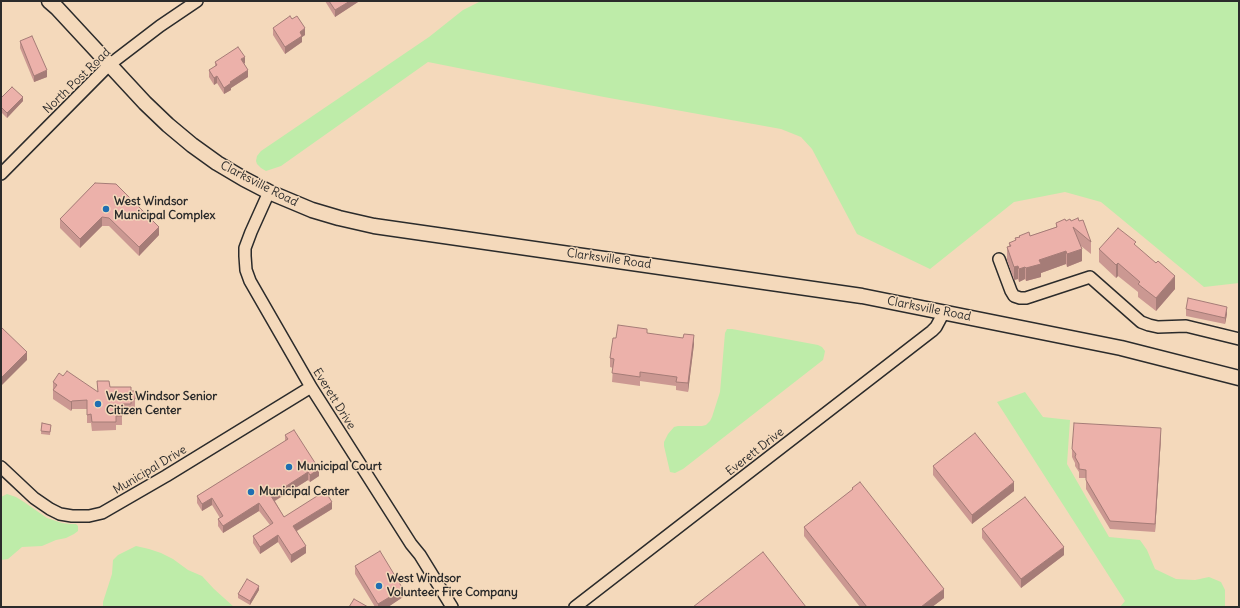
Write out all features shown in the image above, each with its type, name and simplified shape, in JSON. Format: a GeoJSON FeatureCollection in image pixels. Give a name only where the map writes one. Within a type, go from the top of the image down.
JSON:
{"type":"FeatureCollection","features":[{"type":"Feature","properties":{"kind":"street","name":"Clarksville Road"},"geometry":{"type":"LineString","coordinates":[[49,1],[145,103],[192,145],[217,163],[244,179],[269,192],[312,210],[374,226],[862,296],[1121,348],[1239,378]]}},
{"type":"Feature","properties":{"kind":"street","name":"North Post Road"},"geometry":{"type":"LineString","coordinates":[[1,174],[109,65],[160,26],[197,1]]}},
{"type":"Feature","properties":{"kind":"street","name":"Everett Drive"},"geometry":{"type":"LineString","coordinates":[[269,192],[251,232],[246,248],[246,270],[254,289],[311,387],[452,607]]}},
{"type":"Feature","properties":{"kind":"street"},"geometry":{"type":"LineString","coordinates":[[999,259],[1010,291],[1014,296],[1020,298],[1026,298],[1090,277],[1141,322],[1158,327],[1186,326],[1239,338]]}},
{"type":"Feature","properties":{"kind":"street","name":"Everett Drive"},"geometry":{"type":"LineString","coordinates":[[576,607],[932,331],[936,327],[944,312]]}},
{"type":"Feature","properties":{"kind":"street","name":"Municipal Drive"},"geometry":{"type":"LineString","coordinates":[[1,467],[34,498],[60,514],[89,516],[102,513],[143,490],[311,387]]}},
{"type":"Feature","properties":{"kind":"green space"},"geometry":{"type":"Polygon","coordinates":[[[481,1],[1239,1],[1239,283],[1204,287],[1101,202],[1065,192],[1014,202],[930,269],[857,234],[812,149],[801,137],[781,129],[604,97],[428,62],[281,166],[266,171],[257,164],[257,156],[261,151],[429,37],[463,10],[481,1]]]}},
{"type":"Feature","properties":{"kind":"green space"},"geometry":{"type":"Polygon","coordinates":[[[727,329],[818,345],[825,351],[823,360],[683,469],[675,473],[670,472],[664,446],[664,442],[668,434],[674,427],[678,426],[706,425],[712,417],[720,392],[725,333],[727,329]]]}},
{"type":"Feature","properties":{"kind":"green space"},"geometry":{"type":"Polygon","coordinates":[[[1025,392],[1043,417],[1070,420],[1067,464],[1109,537],[1140,540],[1147,550],[1155,569],[1176,579],[1195,580],[1209,577],[1221,582],[1225,590],[1225,607],[1120,607],[1125,601],[997,402],[1025,392]]]}},
{"type":"Feature","properties":{"kind":"green space"},"geometry":{"type":"Polygon","coordinates":[[[7,494],[16,497],[47,518],[62,523],[76,524],[78,526],[78,531],[66,538],[56,540],[42,546],[22,547],[8,559],[1,560],[1,497],[7,494]]]}},
{"type":"Feature","properties":{"kind":"green space"},"geometry":{"type":"Polygon","coordinates":[[[136,546],[161,553],[173,559],[188,570],[202,576],[234,607],[103,607],[103,602],[112,574],[113,560],[118,555],[136,546]]]}},
{"type":"Feature","properties":{"kind":"building"},"geometry":{"type":"Polygon","coordinates":[[[329,1],[350,1],[335,10],[329,1]]]}},
{"type":"Feature","properties":{"kind":"building"},"geometry":{"type":"Polygon","coordinates":[[[290,16],[292,19],[297,16],[305,28],[300,32],[302,36],[285,47],[273,28],[290,16]]]}},
{"type":"Feature","properties":{"kind":"building"},"geometry":{"type":"Polygon","coordinates":[[[32,36],[47,70],[34,76],[20,41],[32,36]]]}},
{"type":"Feature","properties":{"kind":"building"},"geometry":{"type":"Polygon","coordinates":[[[238,47],[245,57],[241,59],[248,70],[224,88],[217,76],[214,78],[209,70],[217,65],[215,62],[238,47]]]}},
{"type":"Feature","properties":{"kind":"building"},"geometry":{"type":"Polygon","coordinates":[[[12,87],[23,97],[7,113],[1,107],[1,98],[12,87]]]}},
{"type":"Feature","properties":{"kind":"building","name":"West Windsor Municipal Complex"},"geometry":{"type":"Polygon","coordinates":[[[95,183],[116,184],[159,227],[139,247],[109,218],[102,217],[80,239],[60,219],[95,183]]]}},
{"type":"Feature","properties":{"kind":"building"},"geometry":{"type":"Polygon","coordinates":[[[1078,218],[1079,221],[1083,220],[1091,242],[1073,227],[1082,249],[1067,254],[1066,251],[1039,260],[1041,264],[1026,268],[1019,269],[1018,266],[1014,267],[1007,247],[1011,246],[1009,243],[1016,240],[1015,238],[1029,232],[1030,236],[1057,227],[1056,223],[1065,219],[1066,221],[1070,219],[1071,221],[1078,218]]]}},
{"type":"Feature","properties":{"kind":"building"},"geometry":{"type":"Polygon","coordinates":[[[1118,228],[1136,242],[1134,244],[1156,263],[1158,261],[1175,276],[1156,298],[1138,284],[1140,282],[1118,263],[1116,265],[1099,249],[1118,228]]]}},
{"type":"Feature","properties":{"kind":"building"},"geometry":{"type":"Polygon","coordinates":[[[1188,298],[1227,307],[1225,318],[1186,309],[1188,298]]]}},
{"type":"Feature","properties":{"kind":"building"},"geometry":{"type":"Polygon","coordinates":[[[618,325],[647,329],[647,333],[683,338],[684,334],[694,335],[688,383],[676,382],[677,377],[640,372],[640,377],[612,373],[614,359],[610,358],[613,338],[616,338],[618,325]]]}},
{"type":"Feature","properties":{"kind":"building"},"geometry":{"type":"Polygon","coordinates":[[[1,327],[27,352],[1,378],[1,327]]]}},
{"type":"Feature","properties":{"kind":"building","name":"West Windsor Senior Citizen Center"},"geometry":{"type":"Polygon","coordinates":[[[67,371],[98,392],[97,381],[109,381],[110,387],[131,387],[131,391],[135,391],[135,399],[131,399],[131,404],[122,404],[122,416],[116,416],[116,422],[92,422],[91,414],[87,415],[87,400],[71,402],[53,390],[57,385],[53,382],[59,373],[63,376],[67,371]]]}},
{"type":"Feature","properties":{"kind":"building"},"geometry":{"type":"Polygon","coordinates":[[[42,423],[51,425],[50,432],[41,431],[42,423]]]}},
{"type":"Feature","properties":{"kind":"building"},"geometry":{"type":"Polygon","coordinates":[[[1074,423],[1161,428],[1155,524],[1110,521],[1086,480],[1086,470],[1079,469],[1079,464],[1075,457],[1076,454],[1072,449],[1074,423]]]}},
{"type":"Feature","properties":{"kind":"building","name":"Municipal Center"},"geometry":{"type":"Polygon","coordinates":[[[294,430],[319,469],[310,475],[308,472],[271,496],[284,517],[325,491],[332,502],[293,526],[306,546],[291,555],[278,535],[260,547],[253,536],[273,523],[259,503],[223,526],[218,519],[223,516],[212,498],[202,504],[197,496],[288,439],[285,435],[294,430]]]}},
{"type":"Feature","properties":{"kind":"building"},"geometry":{"type":"Polygon","coordinates":[[[975,433],[1014,482],[972,515],[933,466],[975,433]]]}},
{"type":"Feature","properties":{"kind":"building"},"geometry":{"type":"Polygon","coordinates":[[[860,482],[944,589],[921,607],[867,607],[804,527],[860,482]]]}},
{"type":"Feature","properties":{"kind":"building"},"geometry":{"type":"Polygon","coordinates":[[[1025,497],[1064,547],[1021,579],[982,529],[1025,497]]]}},
{"type":"Feature","properties":{"kind":"building","name":"West Windsor Volunteer Fire Company"},"geometry":{"type":"Polygon","coordinates":[[[380,551],[403,589],[378,604],[355,566],[380,551]]]}},
{"type":"Feature","properties":{"kind":"building"},"geometry":{"type":"Polygon","coordinates":[[[763,552],[806,607],[693,607],[763,552]]]}},
{"type":"Feature","properties":{"kind":"building"},"geometry":{"type":"Polygon","coordinates":[[[247,579],[259,586],[250,601],[238,594],[247,579]]]}},
{"type":"Feature","properties":{"kind":"building"},"geometry":{"type":"Polygon","coordinates":[[[354,599],[368,607],[349,607],[354,599]]]}},
{"type":"Feature","properties":{"kind":"place","name":"West Windsor Municipal Complex"},"geometry":{"type":"Point","coordinates":[106,209]}},
{"type":"Feature","properties":{"kind":"place","name":"West Windsor Senior Citizen Center"},"geometry":{"type":"Point","coordinates":[98,404]}},
{"type":"Feature","properties":{"kind":"place","name":"Municipal Court"},"geometry":{"type":"Point","coordinates":[289,467]}},
{"type":"Feature","properties":{"kind":"place","name":"Municipal Center"},"geometry":{"type":"Point","coordinates":[251,492]}},
{"type":"Feature","properties":{"kind":"place","name":"West Windsor Volunteer Fire Company"},"geometry":{"type":"Point","coordinates":[379,586]}}]}
